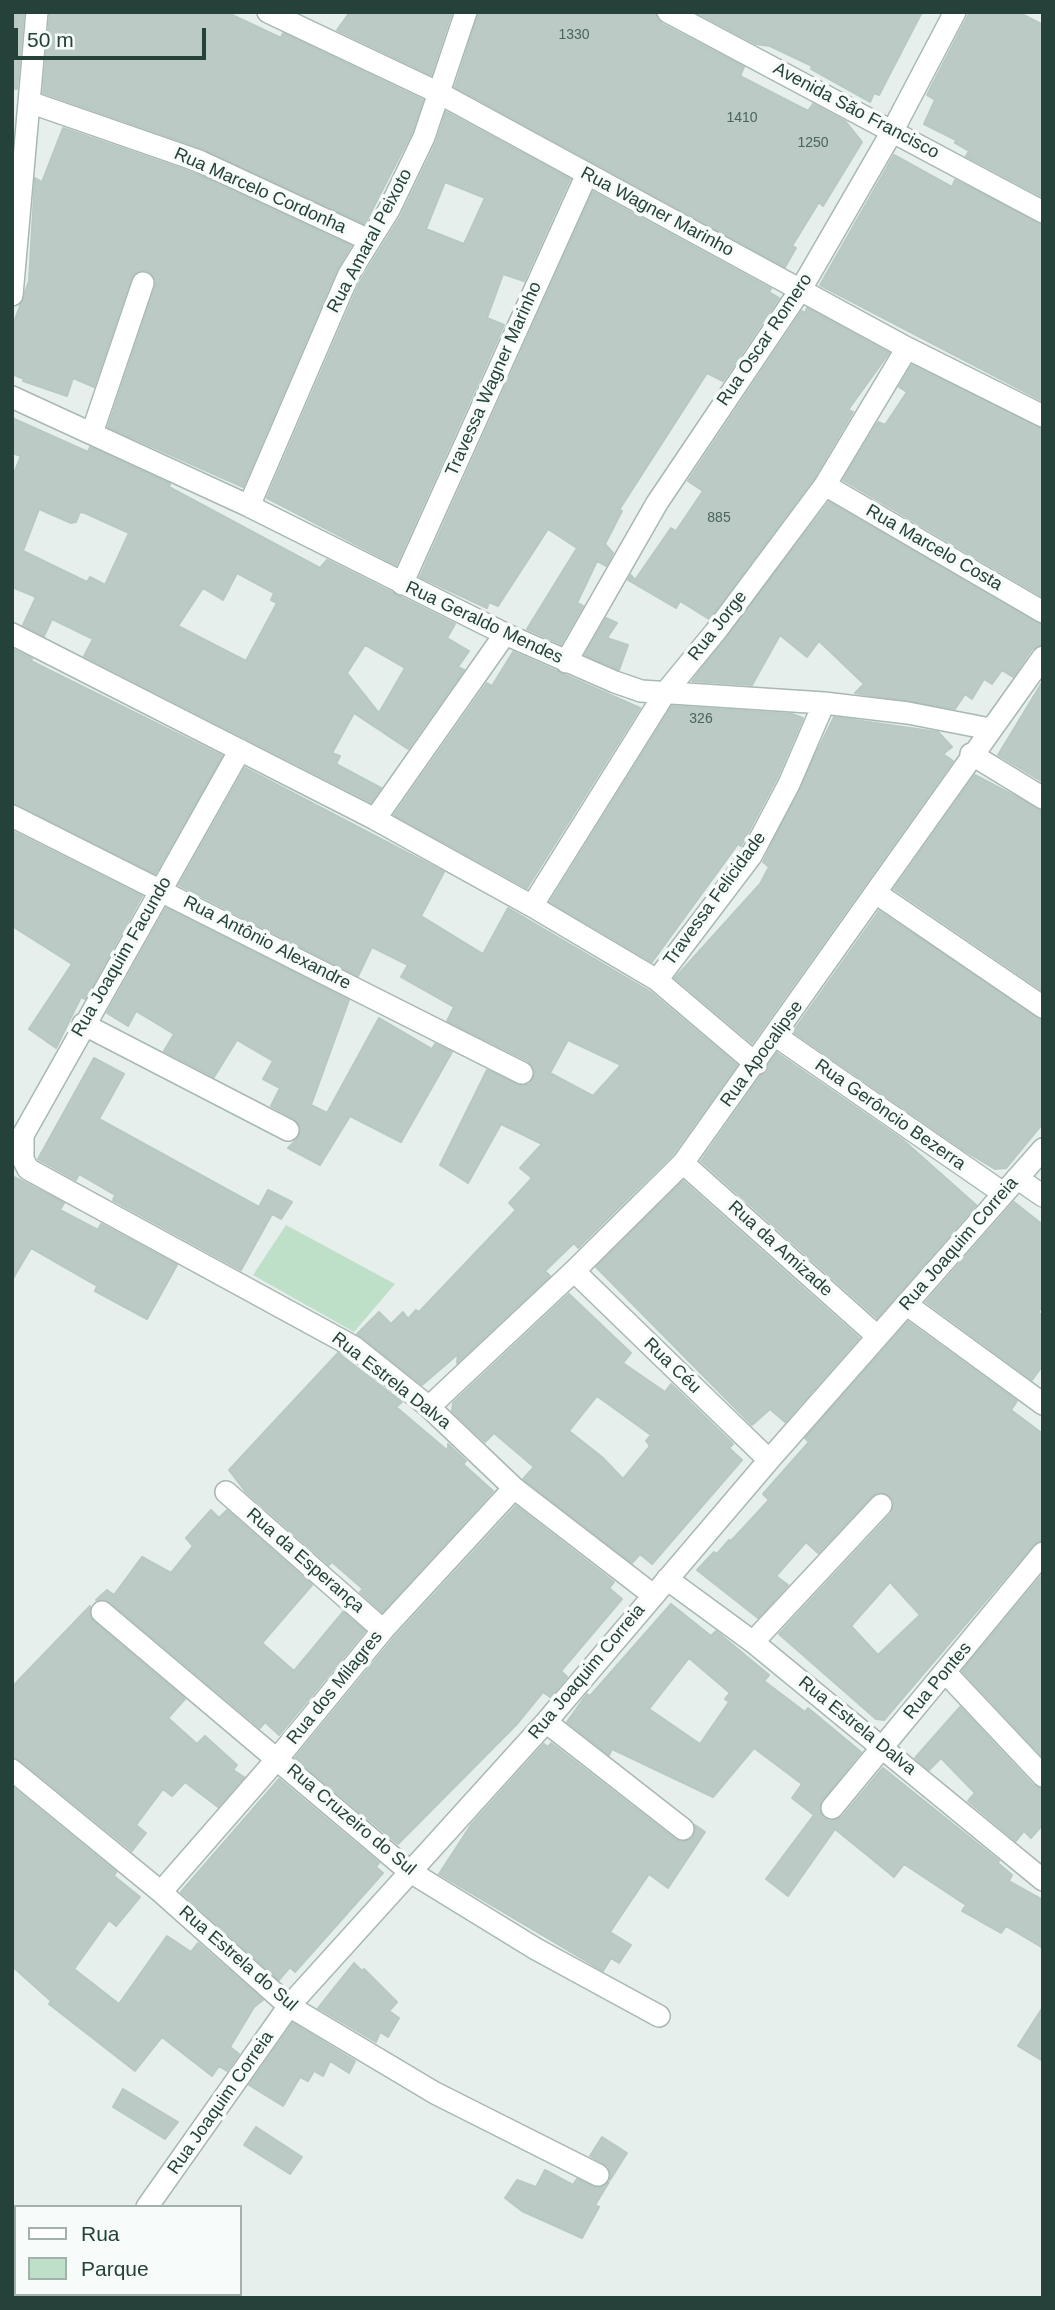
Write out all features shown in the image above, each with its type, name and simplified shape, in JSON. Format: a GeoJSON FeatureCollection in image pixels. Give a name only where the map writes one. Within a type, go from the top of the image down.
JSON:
{"type":"FeatureCollection","features":[{"type":"Feature","properties":{"kind":"street"},"geometry":{"type":"LineString","coordinates":[[12,295],[32,103],[37,12]]}},
{"type":"Feature","properties":{"kind":"street","name":"Rua Wagner Marinho"},"geometry":{"type":"LineString","coordinates":[[268,12],[439,93],[907,348],[1043,416]]}},
{"type":"Feature","properties":{"kind":"street","name":"Rua Amaral Peixoto"},"geometry":{"type":"LineString","coordinates":[[248,506],[349,274],[401,187],[424,138],[466,12]]}},
{"type":"Feature","properties":{"kind":"street","name":"Avenida São Francisco"},"geometry":{"type":"LineString","coordinates":[[668,12],[1043,212]]}},
{"type":"Feature","properties":{"kind":"street","name":"Rua Oscar Romero"},"geometry":{"type":"LineString","coordinates":[[566,662],[657,503],[801,289],[893,130],[955,12]]}},
{"type":"Feature","properties":{"kind":"street","name":"Rua Marcelo Cordonha"},"geometry":{"type":"LineString","coordinates":[[32,103],[198,161],[369,240]]}},
{"type":"Feature","properties":{"kind":"street","name":"Travessa Wagner Marinho"},"geometry":{"type":"LineString","coordinates":[[402,584],[587,174]]}},
{"type":"Feature","properties":{"kind":"street"},"geometry":{"type":"LineString","coordinates":[[92,433],[143,283]]}},
{"type":"Feature","properties":{"kind":"street","name":"Rua Jorge"},"geometry":{"type":"LineString","coordinates":[[532,906],[664,693],[716,631],[825,485],[907,348]]}},
{"type":"Feature","properties":{"kind":"street","name":"Rua Geraldo Mendes"},"geometry":{"type":"LineString","coordinates":[[12,397],[248,506],[505,634],[628,687],[664,693],[824,704],[908,713],[990,729]]}},
{"type":"Feature","properties":{"kind":"street","name":"Rua Marcelo Costa"},"geometry":{"type":"LineString","coordinates":[[825,485],[1043,612]]}},
{"type":"Feature","properties":{"kind":"street"},"geometry":{"type":"LineString","coordinates":[[12,634],[375,819],[532,906],[657,980],[756,1064]]}},
{"type":"Feature","properties":{"kind":"street"},"geometry":{"type":"LineString","coordinates":[[375,819],[505,634]]}},
{"type":"Feature","properties":{"kind":"street","name":"Rua Apocalipse"},"geometry":{"type":"LineString","coordinates":[[429,1406],[574,1271],[683,1163],[776,1036],[971,754],[1043,657]]}},
{"type":"Feature","properties":{"kind":"street","name":"Travessa Felicidade"},"geometry":{"type":"LineString","coordinates":[[657,980],[751,856],[789,784],[824,704]]}},
{"type":"Feature","properties":{"kind":"street","name":"Rua Joaquim Facundo"},"geometry":{"type":"LineString","coordinates":[[28,1169],[23,1159],[23,1135],[83,1024],[240,750]]}},
{"type":"Feature","properties":{"kind":"street"},"geometry":{"type":"LineString","coordinates":[[971,754],[1043,798]]}},
{"type":"Feature","properties":{"kind":"street","name":"Rua Antônio Alexandre"},"geometry":{"type":"LineString","coordinates":[[12,816],[522,1073]]}},
{"type":"Feature","properties":{"kind":"street"},"geometry":{"type":"LineString","coordinates":[[876,893],[1043,1007]]}},
{"type":"Feature","properties":{"kind":"street"},"geometry":{"type":"LineString","coordinates":[[83,1024],[288,1130]]}},
{"type":"Feature","properties":{"kind":"street","name":"Rua Gerôncio Bezerra"},"geometry":{"type":"LineString","coordinates":[[776,1036],[1010,1186],[1043,1196]]}},
{"type":"Feature","properties":{"kind":"street","name":"Rua Joaquim Correia"},"geometry":{"type":"LineString","coordinates":[[149,2205],[289,2006],[546,1721],[769,1460],[1043,1149]]}},
{"type":"Feature","properties":{"kind":"street","name":"Rua da Amizade"},"geometry":{"type":"LineString","coordinates":[[683,1163],[877,1336]]}},
{"type":"Feature","properties":{"kind":"street","name":"Rua Estrela Dalva"},"geometry":{"type":"LineString","coordinates":[[28,1169],[313,1322],[354,1347],[429,1406],[514,1488],[653,1595]]}},
{"type":"Feature","properties":{"kind":"street","name":"Rua Céu"},"geometry":{"type":"LineString","coordinates":[[574,1271],[769,1460]]}},
{"type":"Feature","properties":{"kind":"street"},"geometry":{"type":"LineString","coordinates":[[906,1304],[1043,1404]]}},
{"type":"Feature","properties":{"kind":"street","name":"Rua dos Milagres"},"geometry":{"type":"LineString","coordinates":[[161,1892],[277,1759],[383,1630],[514,1488]]}},
{"type":"Feature","properties":{"kind":"street","name":"Rua da Esperança"},"geometry":{"type":"LineString","coordinates":[[226,1492],[383,1630]]}},
{"type":"Feature","properties":{"kind":"street"},"geometry":{"type":"LineString","coordinates":[[753,1642],[881,1505]]}},
{"type":"Feature","properties":{"kind":"street","name":"Rua Pontes"},"geometry":{"type":"LineString","coordinates":[[832,1808],[1043,1553]]}},
{"type":"Feature","properties":{"kind":"street","name":"Rua Estrela Dalva"},"geometry":{"type":"LineString","coordinates":[[667,1578],[753,1642],[1043,1880]]}},
{"type":"Feature","properties":{"kind":"street","name":"Rua Cruzeiro do Sul"},"geometry":{"type":"LineString","coordinates":[[102,1612],[409,1871],[536,1949],[659,2016]]}},
{"type":"Feature","properties":{"kind":"street"},"geometry":{"type":"LineString","coordinates":[[944,1672],[1043,1776]]}},
{"type":"Feature","properties":{"kind":"street"},"geometry":{"type":"LineString","coordinates":[[546,1721],[683,1829]]}},
{"type":"Feature","properties":{"kind":"street","name":"Rua Estrela do Sul"},"geometry":{"type":"LineString","coordinates":[[12,1770],[161,1892],[289,2006],[435,2093],[598,2175]]}},
{"type":"Feature","properties":{"kind":"green space"},"geometry":{"type":"Polygon","coordinates":[[[286,1225],[395,1284],[354,1332],[253,1275],[286,1225]]]}},
{"type":"Feature","properties":{"kind":"building"},"geometry":{"type":"Polygon","coordinates":[[[12,12],[24,12],[17,89],[12,88],[12,12]]]}},
{"type":"Feature","properties":{"kind":"building"},"geometry":{"type":"Polygon","coordinates":[[[50,12],[226,12],[281,38],[283,33],[423,100],[412,132],[365,224],[203,149],[43,93],[50,12]]]}},
{"type":"Feature","properties":{"kind":"building"},"geometry":{"type":"Polygon","coordinates":[[[350,12],[452,12],[431,75],[337,30],[350,12]]]}},
{"type":"Feature","properties":{"kind":"building"},"geometry":{"type":"Polygon","coordinates":[[[479,12],[655,12],[662,24],[744,67],[740,76],[808,111],[813,104],[846,122],[862,142],[823,206],[819,202],[792,246],[796,248],[785,267],[455,87],[479,12]]]}},
{"type":"Feature","properties":{"kind":"building"},"geometry":{"type":"Polygon","coordinates":[[[696,12],[922,12],[879,95],[874,93],[870,102],[811,69],[812,66],[770,46],[756,44],[696,12]]]}},
{"type":"Feature","properties":{"kind":"building"},"geometry":{"type":"Polygon","coordinates":[[[970,12],[1018,12],[1043,25],[1043,197],[966,156],[969,151],[955,143],[956,140],[924,124],[935,100],[927,95],[970,12]]]}},
{"type":"Feature","properties":{"kind":"building"},"geometry":{"type":"Polygon","coordinates":[[[446,112],[570,179],[524,281],[503,274],[487,318],[504,325],[396,565],[267,498],[361,280],[401,216],[436,143],[446,112]],[[445,182],[426,229],[464,244],[485,198],[445,182]]]}},
{"type":"Feature","properties":{"kind":"building"},"geometry":{"type":"Polygon","coordinates":[[[63,128],[194,173],[351,246],[337,269],[243,487],[108,427],[155,287],[156,280],[148,271],[140,270],[131,279],[94,387],[73,378],[67,396],[23,381],[24,379],[12,374],[13,325],[29,281],[35,178],[42,182],[63,128]]]}},
{"type":"Feature","properties":{"kind":"building"},"geometry":{"type":"Polygon","coordinates":[[[894,155],[952,187],[955,180],[1043,225],[1043,401],[820,285],[894,155]]]}},
{"type":"Feature","properties":{"kind":"building"},"geometry":{"type":"Polygon","coordinates":[[[593,192],[771,289],[769,292],[779,298],[723,381],[707,373],[619,510],[622,511],[605,544],[613,553],[606,566],[597,561],[577,603],[583,606],[561,644],[527,629],[577,548],[548,529],[498,606],[489,602],[487,608],[420,577],[593,192]]]}},
{"type":"Feature","properties":{"kind":"building"},"geometry":{"type":"Polygon","coordinates":[[[807,308],[889,353],[848,410],[853,412],[814,478],[709,619],[680,601],[676,608],[628,580],[631,575],[635,580],[671,528],[676,531],[703,491],[688,481],[802,311],[805,313],[807,308]]]}},
{"type":"Feature","properties":{"kind":"building"},"geometry":{"type":"Polygon","coordinates":[[[912,365],[1043,429],[1043,597],[843,480],[878,422],[885,425],[907,392],[899,387],[912,365]]]}},
{"type":"Feature","properties":{"kind":"building"},"geometry":{"type":"Polygon","coordinates":[[[12,418],[88,452],[90,447],[170,484],[169,487],[320,568],[327,560],[455,624],[447,638],[469,651],[458,667],[464,670],[408,749],[354,713],[332,753],[340,756],[336,764],[381,788],[371,802],[84,656],[93,639],[52,619],[44,636],[23,625],[36,597],[12,587],[12,478],[21,456],[12,453],[12,418]],[[39,509],[23,551],[87,582],[90,577],[105,585],[129,533],[85,513],[80,512],[76,522],[71,523],[39,509]],[[237,573],[223,600],[203,588],[178,626],[246,661],[277,603],[271,600],[274,593],[237,573]],[[365,645],[347,673],[379,713],[405,668],[365,645]]]}},
{"type":"Feature","properties":{"kind":"building"},"geometry":{"type":"Polygon","coordinates":[[[829,502],[1043,625],[1043,644],[1032,649],[1013,677],[1002,670],[992,684],[984,679],[972,699],[965,694],[955,709],[855,693],[864,684],[819,641],[807,657],[780,635],[752,685],[692,681],[829,502]]]}},
{"type":"Feature","properties":{"kind":"building"},"geometry":{"type":"Polygon","coordinates":[[[606,618],[617,623],[607,638],[628,645],[619,670],[585,655],[606,618]]]}},
{"type":"Feature","properties":{"kind":"building"},"geometry":{"type":"Polygon","coordinates":[[[14,650],[222,756],[155,874],[12,803],[14,650]]]}},
{"type":"Feature","properties":{"kind":"building"},"geometry":{"type":"Polygon","coordinates":[[[513,652],[640,708],[527,888],[394,815],[487,683],[492,686],[513,652]]]}},
{"type":"Feature","properties":{"kind":"building"},"geometry":{"type":"Polygon","coordinates":[[[1043,681],[1043,782],[998,755],[1043,681]]]}},
{"type":"Feature","properties":{"kind":"building"},"geometry":{"type":"Polygon","coordinates":[[[672,706],[792,714],[803,718],[777,778],[741,846],[738,844],[652,962],[550,902],[672,706]]]}},
{"type":"Feature","properties":{"kind":"building"},"geometry":{"type":"Polygon","coordinates":[[[834,717],[938,732],[952,747],[943,754],[953,761],[752,1043],[675,978],[760,884],[769,867],[763,862],[834,717]]]}},
{"type":"Feature","properties":{"kind":"building"},"geometry":{"type":"Polygon","coordinates":[[[245,768],[444,872],[421,916],[483,954],[508,908],[649,991],[737,1065],[673,1154],[578,1248],[574,1243],[545,1271],[550,1276],[457,1363],[458,1354],[422,1385],[357,1334],[379,1312],[391,1324],[403,1312],[408,1319],[416,1310],[419,1312],[516,1210],[509,1203],[532,1178],[520,1168],[542,1144],[501,1124],[468,1183],[440,1165],[487,1070],[522,1086],[530,1084],[535,1072],[528,1061],[447,1021],[454,1007],[401,977],[408,965],[372,947],[358,976],[179,885],[245,768]],[[568,1040],[550,1073],[593,1096],[621,1065],[568,1040]]]}},
{"type":"Feature","properties":{"kind":"building"},"geometry":{"type":"Polygon","coordinates":[[[975,775],[1043,811],[1043,991],[894,889],[975,775]]]}},
{"type":"Feature","properties":{"kind":"building"},"geometry":{"type":"Polygon","coordinates":[[[12,831],[142,896],[85,999],[81,997],[56,1048],[29,1029],[72,964],[12,926],[12,831]]]}},
{"type":"Feature","properties":{"kind":"building"},"geometry":{"type":"Polygon","coordinates":[[[166,908],[349,1000],[311,1105],[327,1113],[379,1018],[432,1049],[435,1044],[452,1052],[401,1142],[350,1116],[320,1165],[288,1148],[299,1137],[301,1129],[295,1119],[271,1106],[280,1088],[263,1079],[273,1061],[237,1040],[214,1077],[164,1051],[174,1034],[136,1011],[128,1026],[107,1013],[166,908]]]}},
{"type":"Feature","properties":{"kind":"building"},"geometry":{"type":"Polygon","coordinates":[[[879,911],[1043,1020],[1043,1123],[1006,1168],[995,1169],[965,1151],[793,1032],[879,911]]]}},
{"type":"Feature","properties":{"kind":"building"},"geometry":{"type":"Polygon","coordinates":[[[777,1053],[903,1140],[976,1205],[877,1318],[701,1161],[777,1053]]]}},
{"type":"Feature","properties":{"kind":"building"},"geometry":{"type":"Polygon","coordinates":[[[94,1058],[124,1074],[99,1119],[259,1207],[268,1190],[292,1202],[281,1219],[272,1214],[241,1270],[113,1200],[115,1195],[79,1174],[76,1180],[38,1159],[94,1058]]]}},
{"type":"Feature","properties":{"kind":"building"},"geometry":{"type":"Polygon","coordinates":[[[12,1176],[64,1203],[60,1210],[98,1230],[101,1224],[177,1265],[147,1319],[95,1291],[97,1286],[31,1248],[12,1280],[12,1176]]]}},
{"type":"Feature","properties":{"kind":"building"},"geometry":{"type":"Polygon","coordinates":[[[683,1181],[859,1338],[785,1422],[770,1409],[752,1425],[596,1267],[683,1181]]]}},
{"type":"Feature","properties":{"kind":"building"},"geometry":{"type":"Polygon","coordinates":[[[1014,1202],[1043,1225],[1043,1306],[1038,1312],[1043,1316],[1043,1365],[1032,1380],[926,1302],[1014,1202]]]}},
{"type":"Feature","properties":{"kind":"building"},"geometry":{"type":"Polygon","coordinates":[[[569,1294],[631,1353],[623,1363],[665,1392],[671,1384],[733,1444],[729,1448],[742,1460],[652,1564],[640,1554],[632,1563],[523,1479],[534,1467],[494,1433],[485,1442],[452,1411],[453,1403],[569,1294]],[[597,1396],[569,1431],[602,1457],[623,1479],[650,1446],[646,1441],[651,1435],[597,1396]]]}},
{"type":"Feature","properties":{"kind":"building"},"geometry":{"type":"Polygon","coordinates":[[[908,1322],[1017,1401],[1011,1410],[1043,1434],[1043,1540],[1033,1545],[884,1720],[876,1719],[779,1634],[891,1514],[894,1502],[889,1495],[878,1492],[872,1496],[818,1553],[806,1542],[776,1576],[788,1585],[758,1618],[697,1570],[714,1552],[717,1554],[731,1541],[769,1500],[763,1494],[809,1442],[805,1438],[908,1322]],[[890,1582],[851,1626],[878,1655],[920,1615],[890,1582]]]}},
{"type":"Feature","properties":{"kind":"building"},"geometry":{"type":"Polygon","coordinates":[[[338,1353],[402,1402],[396,1407],[448,1451],[448,1444],[466,1461],[463,1464],[493,1491],[382,1612],[360,1592],[363,1589],[332,1562],[329,1565],[245,1491],[229,1470],[338,1353]]]}},
{"type":"Feature","properties":{"kind":"building"},"geometry":{"type":"Polygon","coordinates":[[[516,1506],[614,1582],[609,1588],[622,1599],[561,1671],[567,1677],[550,1697],[543,1692],[516,1725],[398,1844],[295,1758],[393,1639],[516,1506]]]}},
{"type":"Feature","properties":{"kind":"building"},"geometry":{"type":"Polygon","coordinates":[[[211,1510],[219,1518],[227,1510],[312,1585],[262,1643],[294,1671],[343,1612],[365,1631],[279,1735],[265,1722],[260,1728],[110,1602],[96,1600],[107,1590],[114,1595],[142,1557],[171,1573],[193,1546],[186,1538],[211,1510]]]}},
{"type":"Feature","properties":{"kind":"building"},"geometry":{"type":"Polygon","coordinates":[[[1043,1574],[1043,1757],[962,1671],[1043,1574]]]}},
{"type":"Feature","properties":{"kind":"building"},"geometry":{"type":"Polygon","coordinates":[[[671,1604],[711,1636],[716,1631],[769,1675],[764,1681],[805,1712],[808,1708],[861,1752],[822,1800],[820,1812],[823,1818],[830,1821],[842,1817],[883,1768],[999,1861],[1012,1875],[1009,1881],[1043,1900],[1043,1948],[1006,1926],[1001,1933],[962,1911],[966,1905],[904,1864],[894,1877],[835,1829],[788,1896],[766,1879],[814,1815],[792,1798],[802,1784],[754,1748],[713,1797],[612,1749],[609,1755],[567,1722],[587,1694],[590,1696],[671,1604]],[[689,1658],[649,1709],[700,1744],[729,1702],[725,1699],[730,1693],[689,1658]]]}},
{"type":"Feature","properties":{"kind":"building"},"geometry":{"type":"Polygon","coordinates":[[[90,1606],[90,1616],[94,1622],[185,1699],[168,1718],[197,1744],[205,1736],[237,1765],[233,1770],[244,1777],[218,1807],[185,1782],[172,1796],[163,1789],[136,1825],[146,1833],[132,1851],[20,1760],[12,1757],[12,1687],[90,1606]]]}},
{"type":"Feature","properties":{"kind":"building"},"geometry":{"type":"Polygon","coordinates":[[[960,1707],[1033,1785],[1043,1789],[1043,1824],[1031,1838],[1024,1831],[1016,1841],[968,1801],[975,1793],[941,1758],[929,1770],[915,1758],[960,1707]]]}},
{"type":"Feature","properties":{"kind":"building"},"geometry":{"type":"Polygon","coordinates":[[[551,1743],[676,1840],[687,1841],[693,1838],[695,1825],[705,1832],[668,1888],[649,1874],[610,1932],[631,1945],[619,1963],[611,1958],[603,1971],[439,1874],[471,1825],[544,1744],[548,1747],[551,1743]]]}},
{"type":"Feature","properties":{"kind":"building"},"geometry":{"type":"Polygon","coordinates":[[[279,1779],[379,1863],[376,1867],[383,1873],[295,1972],[290,1967],[279,1980],[181,1892],[279,1779]]]}},
{"type":"Feature","properties":{"kind":"building"},"geometry":{"type":"Polygon","coordinates":[[[12,1787],[116,1872],[114,1876],[140,1897],[116,1926],[109,1920],[74,1969],[119,2004],[167,1936],[191,1952],[198,1943],[263,2000],[254,2007],[230,2047],[239,2054],[227,2071],[219,2066],[212,2076],[162,2037],[135,2071],[49,2004],[51,2001],[12,1966],[12,1787]]]}},
{"type":"Feature","properties":{"kind":"building"},"geometry":{"type":"Polygon","coordinates":[[[354,1963],[362,1971],[364,1969],[397,2002],[389,2011],[399,2018],[388,2037],[380,2032],[376,2042],[318,2008],[354,1963]]]}},
{"type":"Feature","properties":{"kind":"building"},"geometry":{"type":"Polygon","coordinates":[[[1043,2007],[1043,2061],[1018,2046],[1043,2007]]]}},
{"type":"Feature","properties":{"kind":"building"},"geometry":{"type":"Polygon","coordinates":[[[293,2023],[355,2061],[349,2073],[330,2061],[323,2076],[314,2071],[308,2081],[300,2077],[283,2106],[249,2085],[293,2023]]]}},
{"type":"Feature","properties":{"kind":"building"},"geometry":{"type":"Polygon","coordinates":[[[123,2089],[178,2122],[165,2139],[113,2107],[123,2089]]]}},
{"type":"Feature","properties":{"kind":"building"},"geometry":{"type":"Polygon","coordinates":[[[256,2127],[302,2157],[290,2174],[244,2145],[256,2127]]]}},
{"type":"Feature","properties":{"kind":"building"},"geometry":{"type":"Polygon","coordinates":[[[602,2137],[627,2153],[610,2180],[609,2167],[590,2156],[602,2137]]]}},
{"type":"Feature","properties":{"kind":"building"},"geometry":{"type":"Polygon","coordinates":[[[545,2170],[573,2185],[577,2179],[598,2188],[609,2182],[595,2205],[599,2207],[582,2238],[522,2211],[505,2198],[517,2180],[536,2187],[545,2170]]]}}]}
